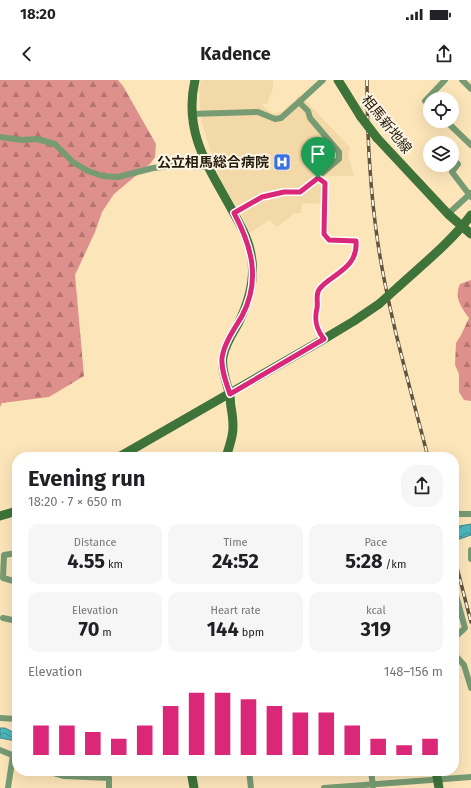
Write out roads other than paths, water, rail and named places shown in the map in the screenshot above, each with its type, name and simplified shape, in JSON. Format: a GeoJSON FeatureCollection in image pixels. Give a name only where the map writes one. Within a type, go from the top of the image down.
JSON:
{"type":"FeatureCollection","features":[{"type":"Feature","properties":{"kind":"main road"},"geometry":{"type":"LineString","coordinates":[[195,80],[191,101],[191,114],[198,144],[247,241],[253,269],[252,288],[244,311],[227,343],[222,358],[224,376],[230,394],[234,423],[228,452]]}},
{"type":"Feature","properties":{"kind":"main road","name":"相馬新地線"},"geometry":{"type":"LineString","coordinates":[[338,80],[376,138],[448,214],[471,234]]}},
{"type":"Feature","properties":{"kind":"main road"},"geometry":{"type":"LineString","coordinates":[[128,452],[324,339],[379,304],[425,263],[463,226],[471,215]]}},
{"type":"Feature","properties":{"kind":"main road"},"geometry":{"type":"LineString","coordinates":[[0,516],[12,512]]}},
{"type":"Feature","properties":{"kind":"main road"},"geometry":{"type":"LineString","coordinates":[[192,776],[194,788]]}},
{"type":"Feature","properties":{"kind":"street"},"geometry":{"type":"LineString","coordinates":[[191,114],[258,112],[275,119],[281,118],[322,80]]}},
{"type":"Feature","properties":{"kind":"street"},"geometry":{"type":"LineString","coordinates":[[434,92],[445,80]]}},
{"type":"Feature","properties":{"kind":"street"},"geometry":{"type":"LineString","coordinates":[[462,80],[471,89]]}},
{"type":"Feature","properties":{"kind":"street"},"geometry":{"type":"LineString","coordinates":[[234,213],[262,197],[284,192],[300,192],[339,159],[339,152],[310,118],[308,111],[299,102]]}},
{"type":"Feature","properties":{"kind":"street"},"geometry":{"type":"LineString","coordinates":[[453,128],[471,145]]}},
{"type":"Feature","properties":{"kind":"street"},"geometry":{"type":"LineString","coordinates":[[0,137],[22,140],[37,139],[55,144],[73,162],[88,171],[103,176],[118,177],[153,168],[209,167]]}},
{"type":"Feature","properties":{"kind":"street"},"geometry":{"type":"LineString","coordinates":[[448,214],[470,195],[452,172]]}},
{"type":"Feature","properties":{"kind":"street"},"geometry":{"type":"LineString","coordinates":[[318,178],[325,183],[324,234],[329,240],[356,241],[357,250],[354,258],[348,265],[322,286],[318,292],[318,304],[315,318],[320,335],[324,339]]}},
{"type":"Feature","properties":{"kind":"street"},"geometry":{"type":"LineString","coordinates":[[459,514],[471,514]]}},
{"type":"Feature","properties":{"kind":"street"},"geometry":{"type":"LineString","coordinates":[[471,550],[471,559]]}},
{"type":"Feature","properties":{"kind":"street"},"geometry":{"type":"LineString","coordinates":[[12,553],[4,555],[3,578],[12,581]]}},
{"type":"Feature","properties":{"kind":"street"},"geometry":{"type":"LineString","coordinates":[[459,606],[465,628],[459,633]]}},
{"type":"Feature","properties":{"kind":"street"},"geometry":{"type":"LineString","coordinates":[[3,618],[12,620]]}},
{"type":"Feature","properties":{"kind":"street"},"geometry":{"type":"LineString","coordinates":[[459,660],[464,665],[471,688]]}},
{"type":"Feature","properties":{"kind":"street"},"geometry":{"type":"LineString","coordinates":[[0,718],[12,719]]}},
{"type":"Feature","properties":{"kind":"street"},"geometry":{"type":"LineString","coordinates":[[0,750],[12,755]]}},
{"type":"Feature","properties":{"kind":"street"},"geometry":{"type":"LineString","coordinates":[[8,788],[12,770]]}},
{"type":"Feature","properties":{"kind":"street"},"geometry":{"type":"LineString","coordinates":[[64,776],[109,778],[109,788]]}},
{"type":"Feature","properties":{"kind":"street"},"geometry":{"type":"LineString","coordinates":[[250,776],[251,788]]}},
{"type":"Feature","properties":{"kind":"street"},"geometry":{"type":"LineString","coordinates":[[372,776],[373,786]]}},
{"type":"Feature","properties":{"kind":"street"},"geometry":{"type":"LineString","coordinates":[[324,788],[373,786],[471,777]]}},
{"type":"Feature","properties":{"kind":"water"},"geometry":{"type":"Polygon","coordinates":[[[471,524],[471,535],[459,539],[459,526],[471,524]]]}},
{"type":"Feature","properties":{"kind":"water"},"geometry":{"type":"Polygon","coordinates":[[[0,728],[5,728],[12,732],[12,740],[0,738],[0,728]]]}},
{"type":"Feature","properties":{"kind":"railway"},"geometry":{"type":"LineString","coordinates":[[367,80],[370,162],[378,244],[394,325],[427,452]]}},
{"type":"Feature","properties":{"kind":"railway"},"geometry":{"type":"LineString","coordinates":[[459,575],[471,622]]}},
{"type":"Feature","properties":{"kind":"place","name":"公立相馬総合病院"},"geometry":{"type":"Point","coordinates":[282,162]}}]}
